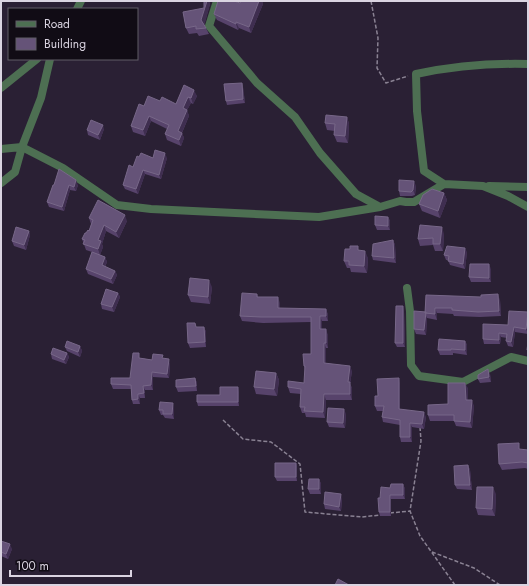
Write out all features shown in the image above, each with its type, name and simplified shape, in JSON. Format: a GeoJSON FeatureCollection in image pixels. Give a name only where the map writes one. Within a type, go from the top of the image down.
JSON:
{"type":"FeatureCollection","features":[{"type":"Feature","properties":{"kind":"street"},"geometry":{"type":"LineString","coordinates":[[217,1],[209,26],[257,83],[296,117],[320,153],[356,194],[380,207]]}},
{"type":"Feature","properties":{"kind":"street"},"geometry":{"type":"LineString","coordinates":[[1,88],[36,60]]}},
{"type":"Feature","properties":{"kind":"street"},"geometry":{"type":"LineString","coordinates":[[1,183],[15,172],[22,147],[41,98],[50,60]]}},
{"type":"Feature","properties":{"kind":"street"},"geometry":{"type":"LineString","coordinates":[[528,64],[492,63],[416,74],[417,111],[424,171],[444,184],[528,188]]}},
{"type":"Feature","properties":{"kind":"street"},"geometry":{"type":"LineString","coordinates":[[1,150],[22,147],[63,168],[117,205],[151,209],[319,217],[380,207],[400,201],[414,202],[444,184]]}},
{"type":"Feature","properties":{"kind":"street"},"geometry":{"type":"LineString","coordinates":[[483,186],[508,196],[528,207]]}},
{"type":"Feature","properties":{"kind":"street"},"geometry":{"type":"LineString","coordinates":[[407,288],[410,311],[411,365],[419,376],[463,382],[511,357],[528,361]]}},
{"type":"Feature","properties":{"kind":"path"},"geometry":{"type":"LineString","coordinates":[[371,1],[378,38],[377,68],[386,83],[416,74]]}},
{"type":"Feature","properties":{"kind":"path"},"geometry":{"type":"LineString","coordinates":[[223,420],[243,439],[271,442],[300,464],[305,512],[362,517],[383,514]]}},
{"type":"Feature","properties":{"kind":"path"},"geometry":{"type":"LineString","coordinates":[[420,426],[421,441],[410,511],[420,536],[455,585]]}},
{"type":"Feature","properties":{"kind":"path"},"geometry":{"type":"LineString","coordinates":[[389,513],[410,511]]}},
{"type":"Feature","properties":{"kind":"path"},"geometry":{"type":"LineString","coordinates":[[430,551],[474,568],[500,585]]}},
{"type":"Feature","properties":{"kind":"building"},"geometry":{"type":"Polygon","coordinates":[[[204,1],[207,1],[201,20],[206,28],[196,29],[196,26],[186,28],[183,12],[204,8],[204,1]]]}},
{"type":"Feature","properties":{"kind":"building"},"geometry":{"type":"Polygon","coordinates":[[[218,1],[234,1],[240,3],[241,1],[259,1],[249,27],[236,22],[236,24],[214,14],[218,1]]]}},
{"type":"Feature","properties":{"kind":"building"},"geometry":{"type":"Polygon","coordinates":[[[242,83],[243,99],[226,101],[224,84],[242,83]]]}},
{"type":"Feature","properties":{"kind":"building"},"geometry":{"type":"Polygon","coordinates":[[[184,85],[194,90],[191,98],[188,97],[183,108],[187,110],[178,131],[182,133],[179,140],[165,134],[169,125],[149,116],[143,130],[131,126],[139,104],[144,106],[148,96],[160,101],[162,97],[176,104],[184,85]]]}},
{"type":"Feature","properties":{"kind":"building"},"geometry":{"type":"Polygon","coordinates":[[[326,115],[347,117],[345,136],[334,135],[335,124],[325,123],[326,115]]]}},
{"type":"Feature","properties":{"kind":"building"},"geometry":{"type":"Polygon","coordinates":[[[91,120],[103,125],[98,135],[87,130],[91,120]]]}},
{"type":"Feature","properties":{"kind":"building"},"geometry":{"type":"Polygon","coordinates":[[[155,150],[165,153],[159,175],[143,170],[136,189],[123,185],[129,165],[133,167],[137,156],[139,157],[141,153],[153,158],[155,150]]]}},
{"type":"Feature","properties":{"kind":"building"},"geometry":{"type":"Polygon","coordinates":[[[59,169],[76,180],[74,187],[69,185],[62,207],[47,202],[59,169]]]}},
{"type":"Feature","properties":{"kind":"building"},"geometry":{"type":"Polygon","coordinates":[[[399,180],[414,181],[413,190],[411,192],[399,191],[399,180]]]}},
{"type":"Feature","properties":{"kind":"building"},"geometry":{"type":"Polygon","coordinates":[[[432,189],[444,193],[438,211],[419,204],[423,195],[432,189]]]}},
{"type":"Feature","properties":{"kind":"building"},"geometry":{"type":"Polygon","coordinates":[[[98,200],[125,215],[116,232],[104,225],[98,240],[101,241],[98,249],[83,244],[85,240],[82,239],[85,233],[88,230],[89,231],[93,220],[89,218],[98,200]]]}},
{"type":"Feature","properties":{"kind":"building"},"geometry":{"type":"Polygon","coordinates":[[[375,216],[388,217],[388,226],[375,225],[375,216]]]}},
{"type":"Feature","properties":{"kind":"building"},"geometry":{"type":"Polygon","coordinates":[[[420,225],[442,227],[440,244],[433,244],[433,238],[418,239],[420,225]]]}},
{"type":"Feature","properties":{"kind":"building"},"geometry":{"type":"Polygon","coordinates":[[[16,227],[29,231],[24,245],[12,241],[16,227]]]}},
{"type":"Feature","properties":{"kind":"building"},"geometry":{"type":"Polygon","coordinates":[[[393,240],[394,258],[372,256],[373,244],[393,240]]]}},
{"type":"Feature","properties":{"kind":"building"},"geometry":{"type":"Polygon","coordinates":[[[350,246],[358,246],[358,250],[365,251],[364,266],[349,265],[349,261],[344,261],[345,249],[350,249],[350,246]]]}},
{"type":"Feature","properties":{"kind":"building"},"geometry":{"type":"Polygon","coordinates":[[[447,246],[465,248],[463,264],[448,261],[449,256],[444,255],[447,246]]]}},
{"type":"Feature","properties":{"kind":"building"},"geometry":{"type":"Polygon","coordinates":[[[92,252],[105,257],[102,265],[115,271],[111,279],[86,269],[92,252]]]}},
{"type":"Feature","properties":{"kind":"building"},"geometry":{"type":"Polygon","coordinates":[[[470,264],[489,264],[489,278],[469,277],[470,264]]]}},
{"type":"Feature","properties":{"kind":"building"},"geometry":{"type":"Polygon","coordinates":[[[190,278],[209,280],[208,297],[188,295],[190,278]]]}},
{"type":"Feature","properties":{"kind":"building"},"geometry":{"type":"Polygon","coordinates":[[[106,289],[118,293],[112,307],[101,304],[106,289]]]}},
{"type":"Feature","properties":{"kind":"building"},"geometry":{"type":"Polygon","coordinates":[[[242,293],[257,294],[257,297],[278,297],[278,308],[326,309],[326,316],[320,316],[320,329],[326,329],[324,363],[350,366],[348,382],[350,382],[350,394],[324,394],[323,412],[304,411],[305,407],[300,407],[301,389],[288,387],[288,381],[304,383],[305,366],[303,354],[311,354],[311,317],[240,316],[242,293]]]}},
{"type":"Feature","properties":{"kind":"building"},"geometry":{"type":"Polygon","coordinates":[[[498,294],[499,311],[478,312],[452,310],[452,308],[435,308],[435,314],[425,313],[426,295],[481,297],[481,295],[498,294]]]}},
{"type":"Feature","properties":{"kind":"building"},"geometry":{"type":"Polygon","coordinates":[[[396,306],[403,306],[403,343],[395,343],[396,306]]]}},
{"type":"Feature","properties":{"kind":"building"},"geometry":{"type":"Polygon","coordinates":[[[414,311],[426,312],[424,330],[414,329],[414,311]]]}},
{"type":"Feature","properties":{"kind":"building"},"geometry":{"type":"Polygon","coordinates":[[[509,311],[528,312],[526,329],[514,327],[511,342],[506,341],[507,334],[499,333],[499,340],[483,339],[483,324],[508,325],[509,311]]]}},
{"type":"Feature","properties":{"kind":"building"},"geometry":{"type":"Polygon","coordinates":[[[187,323],[195,323],[196,327],[204,327],[205,342],[188,343],[187,323]]]}},
{"type":"Feature","properties":{"kind":"building"},"geometry":{"type":"Polygon","coordinates":[[[439,339],[465,341],[465,350],[438,350],[439,339]]]}},
{"type":"Feature","properties":{"kind":"building"},"geometry":{"type":"Polygon","coordinates":[[[67,341],[80,346],[78,352],[65,347],[67,341]]]}},
{"type":"Feature","properties":{"kind":"building"},"geometry":{"type":"Polygon","coordinates":[[[53,348],[67,353],[64,360],[51,354],[53,348]]]}},
{"type":"Feature","properties":{"kind":"building"},"geometry":{"type":"Polygon","coordinates":[[[133,353],[139,353],[139,358],[152,360],[153,354],[163,355],[162,358],[169,359],[167,374],[152,372],[151,385],[143,386],[144,393],[138,394],[138,399],[132,400],[131,385],[111,384],[111,378],[130,378],[133,353]]]}},
{"type":"Feature","properties":{"kind":"building"},"geometry":{"type":"Polygon","coordinates":[[[488,369],[489,377],[478,379],[478,375],[488,369]]]}},
{"type":"Feature","properties":{"kind":"building"},"geometry":{"type":"Polygon","coordinates":[[[256,371],[276,373],[274,389],[254,387],[256,371]]]}},
{"type":"Feature","properties":{"kind":"building"},"geometry":{"type":"Polygon","coordinates":[[[195,378],[196,386],[176,387],[176,380],[195,378]]]}},
{"type":"Feature","properties":{"kind":"building"},"geometry":{"type":"Polygon","coordinates":[[[399,378],[399,409],[424,412],[422,424],[410,423],[410,437],[400,437],[400,420],[382,417],[384,406],[375,406],[375,396],[378,396],[377,379],[399,378]]]}},
{"type":"Feature","properties":{"kind":"building"},"geometry":{"type":"Polygon","coordinates":[[[448,383],[465,383],[466,400],[472,400],[470,422],[454,421],[454,415],[428,415],[428,405],[448,404],[448,383]]]}},
{"type":"Feature","properties":{"kind":"building"},"geometry":{"type":"Polygon","coordinates":[[[220,387],[238,387],[238,402],[197,402],[197,395],[220,395],[220,387]]]}},
{"type":"Feature","properties":{"kind":"building"},"geometry":{"type":"Polygon","coordinates":[[[160,402],[173,403],[172,414],[163,414],[163,410],[159,410],[160,402]]]}},
{"type":"Feature","properties":{"kind":"building"},"geometry":{"type":"Polygon","coordinates":[[[328,408],[344,409],[343,423],[327,422],[328,408]]]}},
{"type":"Feature","properties":{"kind":"building"},"geometry":{"type":"Polygon","coordinates":[[[519,443],[519,449],[528,450],[528,463],[522,462],[499,464],[498,444],[519,443]]]}},
{"type":"Feature","properties":{"kind":"building"},"geometry":{"type":"Polygon","coordinates":[[[275,463],[296,463],[296,477],[275,477],[275,463]]]}},
{"type":"Feature","properties":{"kind":"building"},"geometry":{"type":"Polygon","coordinates":[[[468,465],[470,485],[455,485],[454,466],[468,465]]]}},
{"type":"Feature","properties":{"kind":"building"},"geometry":{"type":"Polygon","coordinates":[[[309,479],[319,479],[319,489],[308,489],[309,479]]]}},
{"type":"Feature","properties":{"kind":"building"},"geometry":{"type":"Polygon","coordinates":[[[391,484],[403,484],[403,495],[390,495],[390,512],[379,512],[378,498],[380,498],[381,487],[390,488],[391,484]]]}},
{"type":"Feature","properties":{"kind":"building"},"geometry":{"type":"Polygon","coordinates":[[[477,487],[493,487],[492,509],[476,508],[477,487]]]}},
{"type":"Feature","properties":{"kind":"building"},"geometry":{"type":"Polygon","coordinates":[[[325,492],[341,494],[339,507],[324,504],[325,492]]]}},
{"type":"Feature","properties":{"kind":"building"},"geometry":{"type":"Polygon","coordinates":[[[1,541],[10,544],[6,554],[1,552],[1,541]]]}},
{"type":"Feature","properties":{"kind":"building"},"geometry":{"type":"Polygon","coordinates":[[[338,579],[349,585],[335,585],[338,579]]]}}]}
